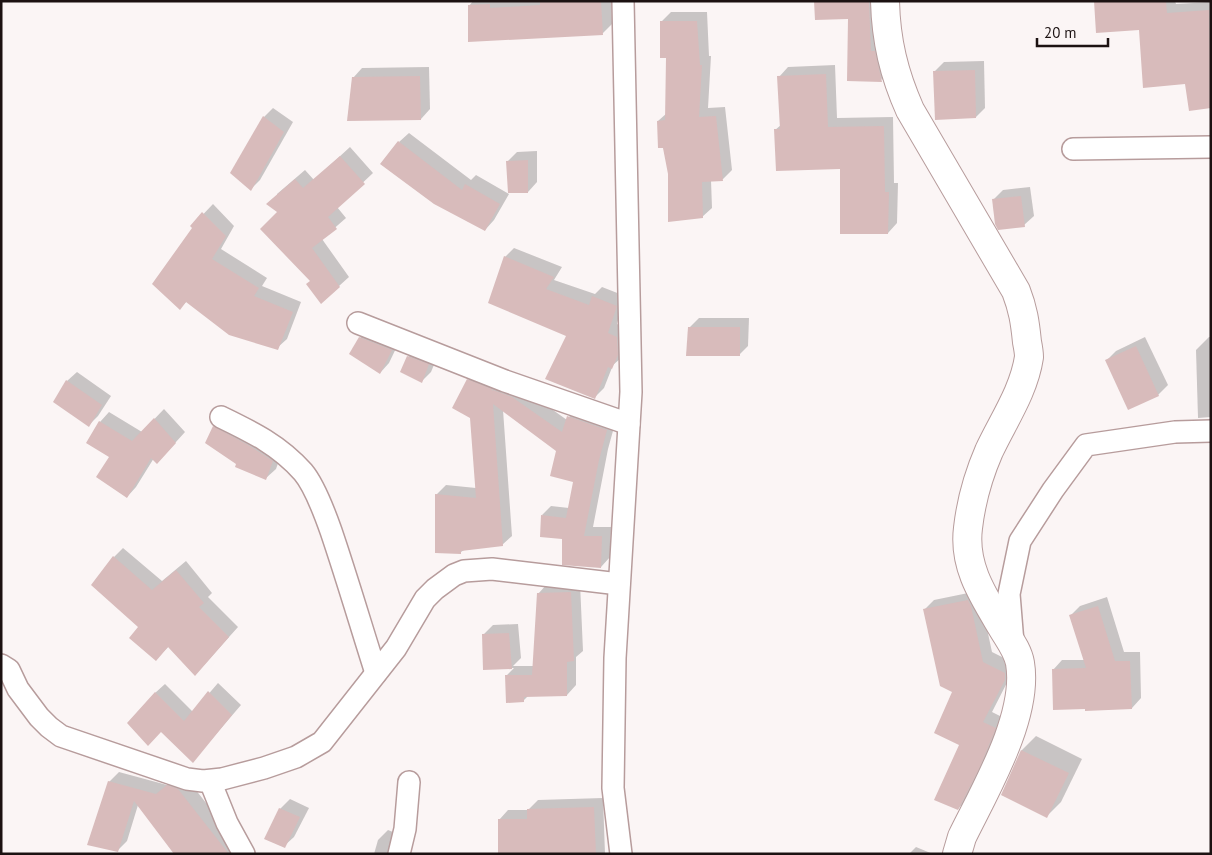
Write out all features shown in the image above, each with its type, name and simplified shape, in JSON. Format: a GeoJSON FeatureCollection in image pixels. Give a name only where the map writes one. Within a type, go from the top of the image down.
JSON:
{"type":"FeatureCollection","features":[{"type":"Feature","properties":{"kind":"main road"},"geometry":{"type":"LineString","coordinates":[[885,1],[887,34],[898,83],[910,110],[1016,290],[1023,309],[1029,356],[1019,391],[989,453],[979,480],[966,543],[970,566],[983,595],[1013,645],[1020,662],[1020,691],[1009,739],[962,837],[957,854]]}},
{"type":"Feature","properties":{"kind":"street"},"geometry":{"type":"LineString","coordinates":[[621,854],[613,788],[615,658],[631,392],[624,1]]}},
{"type":"Feature","properties":{"kind":"street"},"geometry":{"type":"LineString","coordinates":[[1073,149],[1211,147]]}},
{"type":"Feature","properties":{"kind":"street"},"geometry":{"type":"LineString","coordinates":[[358,323],[505,381],[630,424]]}},
{"type":"Feature","properties":{"kind":"street"},"geometry":{"type":"LineString","coordinates":[[221,417],[279,448],[304,473],[323,509],[376,673]]}},
{"type":"Feature","properties":{"kind":"street"},"geometry":{"type":"LineString","coordinates":[[1013,645],[1009,594],[1020,541],[1053,490],[1086,445],[1175,432],[1211,431]]}},
{"type":"Feature","properties":{"kind":"street"},"geometry":{"type":"LineString","coordinates":[[1,665],[10,670],[18,689],[39,717],[49,728],[61,736],[187,779],[210,781],[264,768],[296,757],[322,742],[396,648],[425,599],[454,575],[464,571],[492,570],[619,584]]}},
{"type":"Feature","properties":{"kind":"street"},"geometry":{"type":"LineString","coordinates":[[210,781],[227,823],[244,854]]}},
{"type":"Feature","properties":{"kind":"street"},"geometry":{"type":"LineString","coordinates":[[399,854],[405,829],[409,782]]}},
{"type":"Feature","properties":{"kind":"building"},"geometry":{"type":"Polygon","coordinates":[[[540,1],[601,1],[603,35],[468,42],[468,5],[490,4],[490,8],[540,5],[540,1]]]}},
{"type":"Feature","properties":{"kind":"building"},"geometry":{"type":"Polygon","coordinates":[[[814,1],[869,1],[871,51],[875,51],[882,82],[847,81],[848,19],[815,20],[814,1]]]}},
{"type":"Feature","properties":{"kind":"building"},"geometry":{"type":"Polygon","coordinates":[[[1094,1],[1166,1],[1167,13],[1209,10],[1211,108],[1189,111],[1185,84],[1143,88],[1139,30],[1096,33],[1094,1]]]}},
{"type":"Feature","properties":{"kind":"building"},"geometry":{"type":"Polygon","coordinates":[[[660,21],[697,21],[700,65],[702,65],[699,117],[716,116],[723,181],[702,182],[703,218],[668,222],[668,174],[663,148],[658,148],[657,121],[665,120],[666,58],[660,58],[660,21]]]}},
{"type":"Feature","properties":{"kind":"building"},"geometry":{"type":"Polygon","coordinates":[[[975,70],[976,118],[935,120],[933,71],[975,70]]]}},
{"type":"Feature","properties":{"kind":"building"},"geometry":{"type":"Polygon","coordinates":[[[826,74],[828,127],[884,126],[885,192],[889,192],[888,234],[840,234],[840,169],[776,171],[774,129],[780,129],[777,76],[826,74]]]}},
{"type":"Feature","properties":{"kind":"building"},"geometry":{"type":"Polygon","coordinates":[[[420,76],[421,120],[347,121],[352,77],[420,76]]]}},
{"type":"Feature","properties":{"kind":"building"},"geometry":{"type":"Polygon","coordinates":[[[263,116],[284,132],[251,191],[230,173],[263,116]]]}},
{"type":"Feature","properties":{"kind":"building"},"geometry":{"type":"Polygon","coordinates":[[[398,141],[462,190],[465,184],[500,204],[485,231],[434,204],[380,164],[398,141]]]}},
{"type":"Feature","properties":{"kind":"building"},"geometry":{"type":"Polygon","coordinates":[[[340,156],[365,184],[328,217],[337,229],[312,248],[340,287],[321,304],[306,284],[310,281],[260,229],[277,212],[266,204],[295,179],[303,188],[340,156]]]}},
{"type":"Feature","properties":{"kind":"building"},"geometry":{"type":"Polygon","coordinates":[[[528,160],[528,193],[508,193],[506,161],[528,160]]]}},
{"type":"Feature","properties":{"kind":"building"},"geometry":{"type":"Polygon","coordinates":[[[1021,196],[1025,227],[998,230],[995,224],[992,199],[1021,196]]]}},
{"type":"Feature","properties":{"kind":"building"},"geometry":{"type":"Polygon","coordinates":[[[202,212],[226,236],[212,259],[259,288],[254,296],[293,312],[278,350],[229,335],[186,302],[180,310],[152,284],[192,228],[190,226],[202,212]]]}},
{"type":"Feature","properties":{"kind":"building"},"geometry":{"type":"Polygon","coordinates":[[[504,256],[554,277],[546,289],[589,305],[592,296],[617,306],[608,333],[617,337],[618,355],[612,369],[608,367],[595,399],[545,379],[566,336],[488,303],[504,256]]]}},
{"type":"Feature","properties":{"kind":"building"},"geometry":{"type":"Polygon","coordinates":[[[688,327],[740,327],[740,356],[686,356],[688,327]]]}},
{"type":"Feature","properties":{"kind":"building"},"geometry":{"type":"Polygon","coordinates":[[[359,337],[392,350],[380,374],[349,354],[359,337]]]}},
{"type":"Feature","properties":{"kind":"building"},"geometry":{"type":"Polygon","coordinates":[[[1136,346],[1159,396],[1128,410],[1105,360],[1136,346]]]}},
{"type":"Feature","properties":{"kind":"building"},"geometry":{"type":"Polygon","coordinates":[[[407,356],[429,364],[422,383],[400,372],[407,356]]]}},
{"type":"Feature","properties":{"kind":"building"},"geometry":{"type":"Polygon","coordinates":[[[467,379],[492,389],[492,391],[512,397],[562,432],[567,416],[607,430],[584,536],[602,536],[601,568],[562,565],[562,539],[540,537],[541,515],[566,518],[573,482],[550,476],[556,451],[493,404],[503,546],[461,551],[461,554],[435,553],[435,494],[476,498],[470,418],[452,408],[467,379]]]}},
{"type":"Feature","properties":{"kind":"building"},"geometry":{"type":"Polygon","coordinates":[[[66,380],[102,405],[89,427],[53,402],[66,380]]]}},
{"type":"Feature","properties":{"kind":"building"},"geometry":{"type":"Polygon","coordinates":[[[154,418],[176,443],[157,464],[151,458],[127,498],[96,477],[109,457],[86,443],[99,421],[132,441],[154,418]]]}},
{"type":"Feature","properties":{"kind":"building"},"geometry":{"type":"Polygon","coordinates":[[[213,426],[273,461],[266,480],[235,467],[236,464],[205,443],[213,426]]]}},
{"type":"Feature","properties":{"kind":"building"},"geometry":{"type":"Polygon","coordinates":[[[113,556],[152,590],[176,570],[204,603],[199,607],[229,637],[195,676],[168,647],[156,661],[129,638],[138,627],[91,585],[113,556]]]}},
{"type":"Feature","properties":{"kind":"building"},"geometry":{"type":"Polygon","coordinates":[[[571,592],[574,661],[567,662],[567,696],[524,697],[524,702],[506,703],[505,675],[532,675],[537,593],[571,592]]]}},
{"type":"Feature","properties":{"kind":"building"},"geometry":{"type":"Polygon","coordinates":[[[968,600],[971,606],[983,662],[1005,673],[1005,680],[983,722],[996,728],[979,769],[958,810],[934,800],[959,745],[934,733],[952,692],[940,686],[923,609],[968,600]]]}},
{"type":"Feature","properties":{"kind":"building"},"geometry":{"type":"Polygon","coordinates":[[[1098,606],[1115,661],[1130,661],[1132,709],[1053,710],[1052,669],[1086,668],[1069,615],[1098,606]]]}},
{"type":"Feature","properties":{"kind":"building"},"geometry":{"type":"Polygon","coordinates":[[[509,633],[512,669],[483,670],[482,634],[509,633]]]}},
{"type":"Feature","properties":{"kind":"building"},"geometry":{"type":"Polygon","coordinates":[[[208,691],[232,715],[193,763],[161,732],[148,746],[127,723],[155,692],[184,721],[208,691]]]}},
{"type":"Feature","properties":{"kind":"building"},"geometry":{"type":"Polygon","coordinates":[[[1021,750],[1069,773],[1047,818],[1001,795],[1021,750]]]}},
{"type":"Feature","properties":{"kind":"building"},"geometry":{"type":"Polygon","coordinates":[[[108,781],[156,794],[167,785],[178,789],[229,854],[174,854],[134,801],[118,852],[87,845],[108,781]]]}},
{"type":"Feature","properties":{"kind":"building"},"geometry":{"type":"Polygon","coordinates":[[[594,807],[596,854],[498,854],[498,819],[527,819],[527,809],[594,807]]]}},
{"type":"Feature","properties":{"kind":"building"},"geometry":{"type":"Polygon","coordinates":[[[279,808],[300,817],[285,848],[264,839],[279,808]]]}}]}
